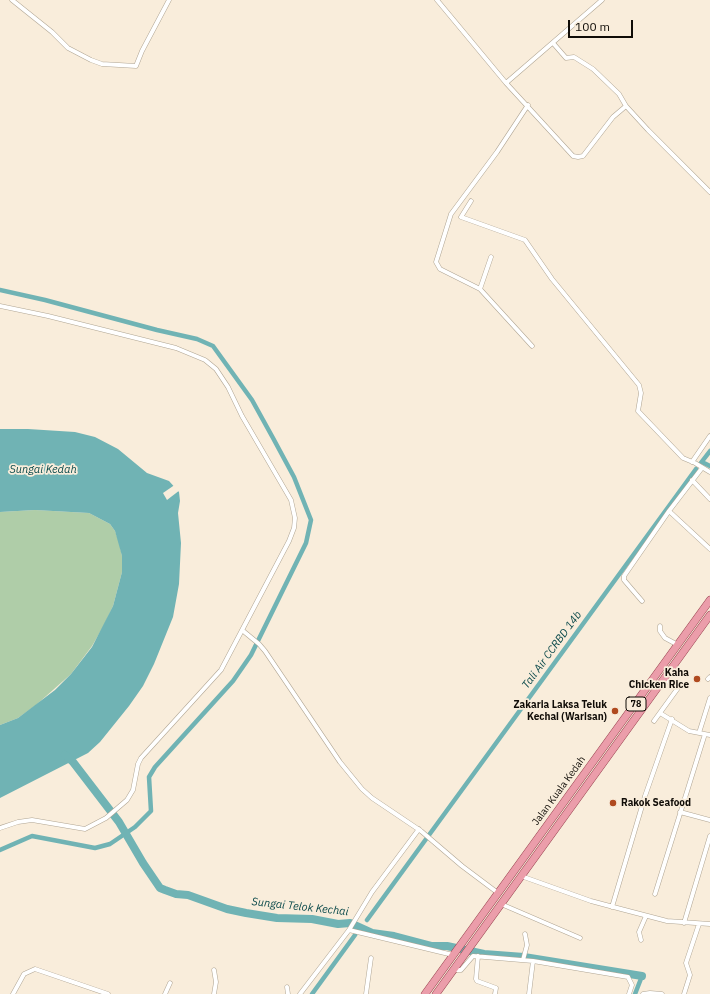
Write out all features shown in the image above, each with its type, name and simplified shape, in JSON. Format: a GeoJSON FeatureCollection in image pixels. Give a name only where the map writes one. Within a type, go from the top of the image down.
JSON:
{"type":"FeatureCollection","features":[{"type":"Feature","properties":{"kind":"main road","name":"Jalan Kuala Kedah"},"geometry":{"type":"LineString","coordinates":[[425,994],[710,600]]}},
{"type":"Feature","properties":{"kind":"main road","name":"Jalan Kuala Kedah"},"geometry":{"type":"LineString","coordinates":[[436,994],[710,616]]}},
{"type":"Feature","properties":{"kind":"main road"},"geometry":{"type":"LineString","coordinates":[[608,740],[616,745]]}},
{"type":"Feature","properties":{"kind":"main road"},"geometry":{"type":"LineString","coordinates":[[541,833],[550,836]]}},
{"type":"Feature","properties":{"kind":"street"},"geometry":{"type":"LineString","coordinates":[[12,0],[72,50],[97,63],[136,66],[142,51],[169,0]]}},
{"type":"Feature","properties":{"kind":"street"},"geometry":{"type":"LineString","coordinates":[[437,0],[506,83],[528,105],[568,152],[578,158],[583,156],[617,112],[626,106]]}},
{"type":"Feature","properties":{"kind":"street"},"geometry":{"type":"LineString","coordinates":[[506,83],[602,0]]}},
{"type":"Feature","properties":{"kind":"street"},"geometry":{"type":"LineString","coordinates":[[553,43],[566,58],[574,57],[593,69],[619,94],[626,106],[648,130],[710,192]]}},
{"type":"Feature","properties":{"kind":"street"},"geometry":{"type":"LineString","coordinates":[[528,105],[497,152],[452,214],[436,259],[438,267],[480,289],[532,346]]}},
{"type":"Feature","properties":{"kind":"street"},"geometry":{"type":"LineString","coordinates":[[471,201],[461,217],[525,240],[552,279],[639,385],[641,393],[638,411],[683,458],[710,472]]}},
{"type":"Feature","properties":{"kind":"street"},"geometry":{"type":"LineString","coordinates":[[480,289],[491,257]]}},
{"type":"Feature","properties":{"kind":"street"},"geometry":{"type":"LineString","coordinates":[[0,306],[48,316],[192,353],[205,360],[221,375],[291,500],[295,518],[294,528],[288,541],[221,670],[141,758],[138,764],[131,795],[117,811],[85,829],[32,820],[18,822],[0,828]]}},
{"type":"Feature","properties":{"kind":"street"},"geometry":{"type":"LineString","coordinates":[[693,462],[710,436]]}},
{"type":"Feature","properties":{"kind":"street"},"geometry":{"type":"LineString","coordinates":[[642,601],[625,583],[623,577],[701,467]]}},
{"type":"Feature","properties":{"kind":"street"},"geometry":{"type":"LineString","coordinates":[[692,480],[710,499]]}},
{"type":"Feature","properties":{"kind":"street"},"geometry":{"type":"LineString","coordinates":[[669,511],[710,549]]}},
{"type":"Feature","properties":{"kind":"street"},"geometry":{"type":"LineString","coordinates":[[660,626],[660,631],[665,638],[678,645]]}},
{"type":"Feature","properties":{"kind":"street"},"geometry":{"type":"LineString","coordinates":[[242,630],[259,644],[340,762],[362,789],[379,803],[420,830],[472,874],[498,893]]}},
{"type":"Feature","properties":{"kind":"street"},"geometry":{"type":"LineString","coordinates":[[654,721],[678,688],[664,680]]}},
{"type":"Feature","properties":{"kind":"street"},"geometry":{"type":"LineString","coordinates":[[699,733],[710,698]]}},
{"type":"Feature","properties":{"kind":"street"},"geometry":{"type":"LineString","coordinates":[[660,713],[672,719],[689,731],[710,735]]}},
{"type":"Feature","properties":{"kind":"street"},"geometry":{"type":"LineString","coordinates":[[612,906],[645,796],[672,719]]}},
{"type":"Feature","properties":{"kind":"street"},"geometry":{"type":"LineString","coordinates":[[655,894],[704,737]]}},
{"type":"Feature","properties":{"kind":"street"},"geometry":{"type":"LineString","coordinates":[[680,812],[710,820]]}},
{"type":"Feature","properties":{"kind":"street"},"geometry":{"type":"LineString","coordinates":[[300,994],[350,928],[372,892],[420,830]]}},
{"type":"Feature","properties":{"kind":"street"},"geometry":{"type":"LineString","coordinates":[[684,923],[710,836]]}},
{"type":"Feature","properties":{"kind":"street"},"geometry":{"type":"LineString","coordinates":[[521,875],[581,898],[646,916],[684,923],[710,924]]}},
{"type":"Feature","properties":{"kind":"street"},"geometry":{"type":"LineString","coordinates":[[501,904],[580,938]]}},
{"type":"Feature","properties":{"kind":"street"},"geometry":{"type":"LineString","coordinates":[[641,940],[639,932],[646,916]]}},
{"type":"Feature","properties":{"kind":"street"},"geometry":{"type":"LineString","coordinates":[[684,994],[689,980],[686,963],[699,924]]}},
{"type":"Feature","properties":{"kind":"street"},"geometry":{"type":"LineString","coordinates":[[350,928],[454,955]]}},
{"type":"Feature","properties":{"kind":"street"},"geometry":{"type":"LineString","coordinates":[[523,957],[527,945],[525,934]]}},
{"type":"Feature","properties":{"kind":"street"},"geometry":{"type":"LineString","coordinates":[[478,956],[476,979],[477,981],[496,988],[495,994]]}},
{"type":"Feature","properties":{"kind":"street"},"geometry":{"type":"LineString","coordinates":[[453,970],[460,970],[471,957],[523,957],[533,961],[628,977],[632,985],[630,994]]}},
{"type":"Feature","properties":{"kind":"street"},"geometry":{"type":"LineString","coordinates":[[366,994],[371,958]]}},
{"type":"Feature","properties":{"kind":"street"},"geometry":{"type":"LineString","coordinates":[[529,994],[533,961]]}},
{"type":"Feature","properties":{"kind":"street"},"geometry":{"type":"LineString","coordinates":[[13,994],[24,974],[35,969],[108,994]]}},
{"type":"Feature","properties":{"kind":"street"},"geometry":{"type":"LineString","coordinates":[[214,970],[216,982],[214,994]]}},
{"type":"Feature","properties":{"kind":"street"},"geometry":{"type":"LineString","coordinates":[[165,994],[170,983]]}},
{"type":"Feature","properties":{"kind":"street"},"geometry":{"type":"LineString","coordinates":[[287,986],[288,994]]}},
{"type":"Feature","properties":{"kind":"street"},"geometry":{"type":"LineString","coordinates":[[643,994],[650,992],[662,994]]}},
{"type":"Feature","properties":{"kind":"green space"},"geometry":{"type":"Polygon","coordinates":[[[35,510],[89,513],[110,524],[115,531],[119,542],[122,556],[122,572],[113,606],[103,627],[92,646],[71,674],[36,705],[18,718],[0,725],[0,512],[35,510]]]}},
{"type":"Feature","properties":{"kind":"water","name":"Sungai Kedah"},"geometry":{"type":"Polygon","coordinates":[[[0,429],[75,432],[95,437],[118,449],[147,473],[169,481],[179,492],[180,501],[178,513],[181,543],[179,584],[173,617],[154,664],[143,686],[129,706],[100,742],[88,753],[0,798],[0,725],[18,718],[55,690],[71,674],[92,647],[113,606],[122,572],[122,556],[115,531],[110,524],[89,513],[35,510],[0,512],[0,429]]]}},
{"type":"Feature","properties":{"kind":"pier"},"geometry":{"type":"Polygon","coordinates":[[[176,484],[180,490],[167,500],[163,493],[176,484]]]}},
{"type":"Feature","properties":{"kind":"waterway"},"geometry":{"type":"LineString","coordinates":[[0,290],[197,339],[213,346],[252,400],[294,477],[311,520],[306,543],[251,655],[233,681],[155,767],[149,777],[151,811],[135,827],[110,844],[95,848],[32,836],[0,850]]}},
{"type":"Feature","properties":{"kind":"waterway"},"geometry":{"type":"LineString","coordinates":[[700,464],[710,451]]}},
{"type":"Feature","properties":{"kind":"waterway"},"geometry":{"type":"LineString","coordinates":[[702,462],[710,466]]}},
{"type":"Feature","properties":{"kind":"waterway","name":"Tali Air CCRBD 14b"},"geometry":{"type":"LineString","coordinates":[[367,920],[696,469]]}},
{"type":"Feature","properties":{"kind":"waterway","name":"Sungai Telok Kechai"},"geometry":{"type":"LineString","coordinates":[[65,755],[73,762],[119,822],[143,863],[160,888],[165,890],[176,894],[188,895],[227,909],[246,913],[277,918],[312,919],[338,924],[350,923],[372,933],[394,936],[432,946],[447,946],[484,954],[524,957],[642,976]]}},
{"type":"Feature","properties":{"kind":"waterway","name":"Tali Air CCRBD 14b"},"geometry":{"type":"LineString","coordinates":[[312,994],[355,935]]}},
{"type":"Feature","properties":{"kind":"waterway"},"geometry":{"type":"LineString","coordinates":[[635,994],[642,976]]}},
{"type":"Feature","properties":{"kind":"place","name":"Kaha Chicken Rice"},"geometry":{"type":"Point","coordinates":[697,679]}},
{"type":"Feature","properties":{"kind":"place","name":"Zakaria Laksa Teluk Kechai (Warisan)"},"geometry":{"type":"Point","coordinates":[615,711]}},
{"type":"Feature","properties":{"kind":"place","name":"Rakok Seafood"},"geometry":{"type":"Point","coordinates":[613,803]}}]}
